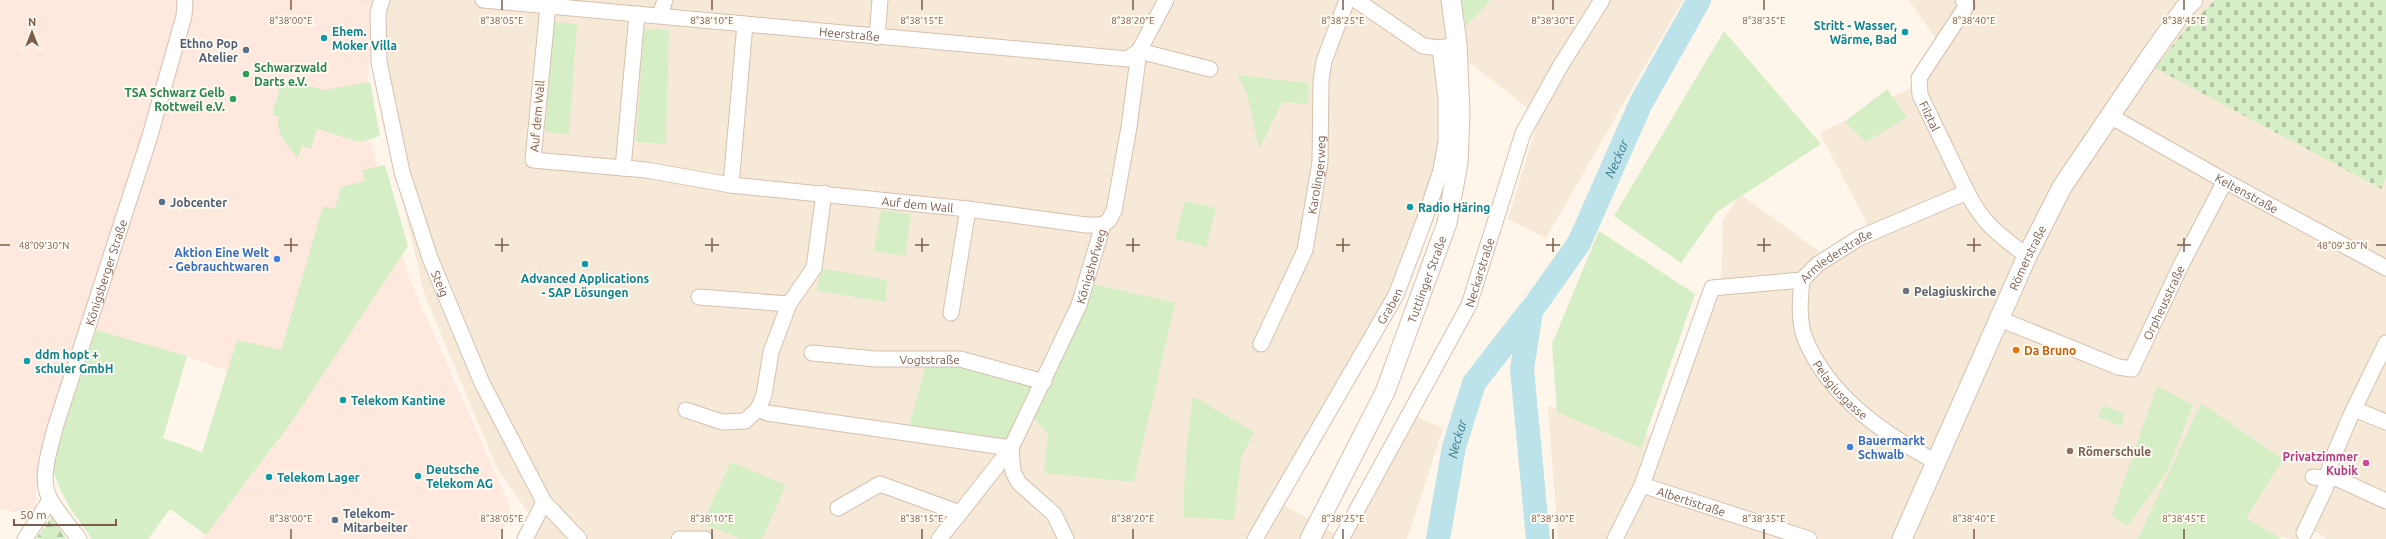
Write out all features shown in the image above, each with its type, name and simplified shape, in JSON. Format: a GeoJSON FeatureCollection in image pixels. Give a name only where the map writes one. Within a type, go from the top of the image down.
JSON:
{"type":"FeatureCollection","features":[{"type":"Feature","properties":{"kind":"street","name":"Königsberger Straße"},"geometry":{"type":"LineString","coordinates":[[50,500],[46,489],[46,467],[55,428],[149,139],[184,16],[185,0]]}},
{"type":"Feature","properties":{"kind":"street","name":"Steig"},"geometry":{"type":"LineString","coordinates":[[382,0],[378,12],[379,62],[404,179],[430,258],[482,384],[544,502],[579,539]]}},
{"type":"Feature","properties":{"kind":"street","name":"Heerstraße"},"geometry":{"type":"LineString","coordinates":[[483,0],[660,15],[877,37],[1127,59],[1139,50]]}},
{"type":"Feature","properties":{"kind":"street"},"geometry":{"type":"LineString","coordinates":[[660,15],[665,0]]}},
{"type":"Feature","properties":{"kind":"street"},"geometry":{"type":"LineString","coordinates":[[877,37],[880,0]]}},
{"type":"Feature","properties":{"kind":"street"},"geometry":{"type":"LineString","coordinates":[[1166,0],[1139,50],[1210,69]]}},
{"type":"Feature","properties":{"kind":"street","name":"Karolingerweg"},"geometry":{"type":"LineString","coordinates":[[1261,344],[1306,250],[1320,162],[1321,81],[1324,61],[1347,0]]}},
{"type":"Feature","properties":{"kind":"street"},"geometry":{"type":"LineString","coordinates":[[1356,0],[1423,46],[1449,46]]}},
{"type":"Feature","properties":{"kind":"street","name":"Tuttlinger Straße"},"geometry":{"type":"LineString","coordinates":[[1310,539],[1385,392],[1447,223],[1458,163],[1460,114],[1449,46],[1451,0]]}},
{"type":"Feature","properties":{"kind":"street","name":"Neckarstraße"},"geometry":{"type":"LineString","coordinates":[[1341,539],[1469,305],[1523,133],[1561,65],[1602,0]]}},
{"type":"Feature","properties":{"kind":"street","name":"Filztal"},"geometry":{"type":"LineString","coordinates":[[1963,0],[1967,5],[1919,78],[1920,95],[1967,192]]}},
{"type":"Feature","properties":{"kind":"street","name":"Römerstraße"},"geometry":{"type":"LineString","coordinates":[[1902,539],[2027,256],[2062,187],[2170,28],[2193,0]]}},
{"type":"Feature","properties":{"kind":"street","name":"Auf dem Wall"},"geometry":{"type":"LineString","coordinates":[[548,6],[533,160],[623,168],[731,184],[968,209],[1103,226]]}},
{"type":"Feature","properties":{"kind":"street"},"geometry":{"type":"LineString","coordinates":[[623,168],[637,14]]}},
{"type":"Feature","properties":{"kind":"street"},"geometry":{"type":"LineString","coordinates":[[731,184],[745,24]]}},
{"type":"Feature","properties":{"kind":"street","name":"Graben"},"geometry":{"type":"LineString","coordinates":[[1255,539],[1396,295],[1422,228],[1441,170],[1446,141],[1446,98],[1449,46]]}},
{"type":"Feature","properties":{"kind":"street","name":"Königshofweg"},"geometry":{"type":"LineString","coordinates":[[939,539],[1011,448],[1044,382],[1079,305],[1103,226],[1114,211],[1129,128],[1139,50]]}},
{"type":"Feature","properties":{"kind":"street","name":"Keltenstraße"},"geometry":{"type":"LineString","coordinates":[[2110,116],[2225,181],[2386,268]]}},
{"type":"Feature","properties":{"kind":"street","name":"Orpheusstraße"},"geometry":{"type":"LineString","coordinates":[[2000,319],[2118,367],[2132,369],[2181,265],[2225,181]]}},
{"type":"Feature","properties":{"kind":"street"},"geometry":{"type":"LineString","coordinates":[[1967,192],[1974,207],[1992,230],[2027,256]]}},
{"type":"Feature","properties":{"kind":"street","name":"Armlederstraße"},"geometry":{"type":"LineString","coordinates":[[1615,539],[1642,485],[1712,288],[1802,280],[1818,264],[1859,238],[1967,192]]}},
{"type":"Feature","properties":{"kind":"street"},"geometry":{"type":"LineString","coordinates":[[686,410],[722,422],[745,422],[758,410],[764,396],[771,352],[789,304],[814,268],[824,193]]}},
{"type":"Feature","properties":{"kind":"street"},"geometry":{"type":"LineString","coordinates":[[951,313],[968,209]]}},
{"type":"Feature","properties":{"kind":"street","name":"Pelagiusgasse"},"geometry":{"type":"LineString","coordinates":[[1802,280],[1801,314],[1806,340],[1817,360],[1842,395],[1872,423],[1900,443],[1936,462]]}},
{"type":"Feature","properties":{"kind":"street"},"geometry":{"type":"LineString","coordinates":[[699,297],[789,304]]}},
{"type":"Feature","properties":{"kind":"street"},"geometry":{"type":"LineString","coordinates":[[2320,477],[2331,462],[2354,409],[2386,343]]}},
{"type":"Feature","properties":{"kind":"street","name":"Vogtstraße"},"geometry":{"type":"LineString","coordinates":[[812,353],[876,359],[960,359],[1044,382]]}},
{"type":"Feature","properties":{"kind":"street"},"geometry":{"type":"LineString","coordinates":[[2354,409],[2386,422]]}},
{"type":"Feature","properties":{"kind":"street"},"geometry":{"type":"LineString","coordinates":[[758,410],[767,413],[1011,448],[1013,472],[1019,483],[1054,514],[1066,539]]}},
{"type":"Feature","properties":{"kind":"street"},"geometry":{"type":"LineString","coordinates":[[2320,477],[2338,479],[2386,501]]}},
{"type":"Feature","properties":{"kind":"street"},"geometry":{"type":"LineString","coordinates":[[2304,533],[2325,489],[2320,477]]}},
{"type":"Feature","properties":{"kind":"street"},"geometry":{"type":"LineString","coordinates":[[838,508],[880,484],[960,513]]}},
{"type":"Feature","properties":{"kind":"street","name":"Albertistraße"},"geometry":{"type":"LineString","coordinates":[[1642,485],[1808,539]]}},
{"type":"Feature","properties":{"kind":"street"},"geometry":{"type":"LineString","coordinates":[[25,539],[50,500],[79,539]]}},
{"type":"Feature","properties":{"kind":"street"},"geometry":{"type":"LineString","coordinates":[[525,539],[544,502]]}},
{"type":"Feature","properties":{"kind":"street"},"geometry":{"type":"LineString","coordinates":[[679,539],[704,539]]}},
{"type":"Feature","properties":{"kind":"shaded area"},"geometry":{"type":"Polygon","coordinates":[[[0,0],[350,0],[373,3],[365,122],[409,278],[511,509],[498,539],[202,539],[278,441],[228,371],[187,356],[80,326],[45,433],[38,467],[35,509],[13,512],[0,508],[0,0]]]}},
{"type":"Feature","properties":{"kind":"shaded area"},"geometry":{"type":"Polygon","coordinates":[[[350,0],[1683,0],[1546,238],[1508,219],[1539,117],[1470,63],[1438,71],[1443,159],[1393,295],[1274,499],[1342,538],[1410,414],[1443,428],[1407,539],[531,539],[537,525],[497,468],[424,293],[384,120],[373,3],[350,0]]]}},
{"type":"Feature","properties":{"kind":"shaded area"},"geometry":{"type":"Polygon","coordinates":[[[1909,0],[2386,0],[2386,539],[2327,539],[2310,528],[2298,539],[2293,539],[2152,516],[2145,539],[1558,539],[1548,406],[1665,440],[1686,343],[1721,291],[1723,220],[1740,194],[1824,255],[1868,225],[1820,133],[1927,80],[1941,46],[1909,0]]]}},
{"type":"Feature","properties":{"kind":"green space"},"geometry":{"type":"Polygon","coordinates":[[[1461,0],[1491,0],[1466,26],[1461,0]]]}},
{"type":"Feature","properties":{"kind":"green space"},"geometry":{"type":"Polygon","coordinates":[[[2215,0],[2386,0],[2386,177],[2382,189],[2155,68],[2184,31],[2215,0]]]}},
{"type":"Feature","properties":{"kind":"green space"},"geometry":{"type":"Polygon","coordinates":[[[554,22],[577,24],[569,134],[545,132],[554,22]]]}},
{"type":"Feature","properties":{"kind":"green space"},"geometry":{"type":"Polygon","coordinates":[[[644,29],[669,30],[666,144],[636,142],[644,29]]]}},
{"type":"Feature","properties":{"kind":"green space"},"geometry":{"type":"Polygon","coordinates":[[[1724,31],[1821,144],[1717,212],[1681,263],[1614,216],[1724,31]]]}},
{"type":"Feature","properties":{"kind":"green space"},"geometry":{"type":"Polygon","coordinates":[[[1237,75],[1309,83],[1308,104],[1282,102],[1259,149],[1247,93],[1237,75]]]}},
{"type":"Feature","properties":{"kind":"green space"},"geometry":{"type":"Polygon","coordinates":[[[282,79],[324,90],[370,82],[380,136],[360,142],[317,129],[311,149],[302,146],[298,158],[280,134],[278,128],[279,117],[272,115],[282,79]]]}},
{"type":"Feature","properties":{"kind":"green space"},"geometry":{"type":"Polygon","coordinates":[[[1887,89],[1907,117],[1866,142],[1845,122],[1887,89]]]}},
{"type":"Feature","properties":{"kind":"green space"},"geometry":{"type":"Polygon","coordinates":[[[385,165],[408,246],[294,419],[206,535],[170,509],[148,539],[92,539],[70,508],[53,471],[55,455],[96,330],[187,356],[163,438],[202,452],[237,340],[281,350],[323,206],[335,209],[341,187],[365,181],[362,170],[385,165]]]}},
{"type":"Feature","properties":{"kind":"green space"},"geometry":{"type":"Polygon","coordinates":[[[1185,201],[1216,208],[1206,247],[1175,239],[1185,201]]]}},
{"type":"Feature","properties":{"kind":"green space"},"geometry":{"type":"Polygon","coordinates":[[[881,210],[911,214],[905,256],[874,251],[881,210]]]}},
{"type":"Feature","properties":{"kind":"green space"},"geometry":{"type":"Polygon","coordinates":[[[1599,231],[1695,294],[1641,448],[1557,412],[1552,344],[1599,231]]]}},
{"type":"Feature","properties":{"kind":"green space"},"geometry":{"type":"Polygon","coordinates":[[[821,268],[887,280],[886,302],[817,291],[821,268]]]}},
{"type":"Feature","properties":{"kind":"green space"},"geometry":{"type":"Polygon","coordinates":[[[1094,284],[1175,303],[1134,482],[1044,473],[1048,433],[1033,418],[1094,284]]]}},
{"type":"Feature","properties":{"kind":"green space"},"geometry":{"type":"Polygon","coordinates":[[[927,361],[959,364],[1023,381],[1033,387],[1011,439],[909,426],[927,361]]]}},
{"type":"Feature","properties":{"kind":"green space"},"geometry":{"type":"Polygon","coordinates":[[[2157,386],[2193,405],[2167,472],[2127,526],[2112,515],[2157,386]]]}},
{"type":"Feature","properties":{"kind":"green space"},"geometry":{"type":"Polygon","coordinates":[[[1193,396],[1254,432],[1241,459],[1234,520],[1183,517],[1186,450],[1193,396]]]}},
{"type":"Feature","properties":{"kind":"green space"},"geometry":{"type":"Polygon","coordinates":[[[2201,403],[2283,459],[2246,518],[2282,539],[2138,539],[2201,403]]]}},
{"type":"Feature","properties":{"kind":"green space"},"geometry":{"type":"Polygon","coordinates":[[[2103,405],[2125,414],[2121,426],[2098,417],[2103,405]]]}},
{"type":"Feature","properties":{"kind":"green space"},"geometry":{"type":"Polygon","coordinates":[[[731,462],[786,485],[762,539],[741,539],[702,523],[731,462]]]}},
{"type":"Feature","properties":{"kind":"green space"},"geometry":{"type":"Polygon","coordinates":[[[52,516],[66,539],[36,539],[52,516]]]}},
{"type":"Feature","properties":{"kind":"waterway","name":"Neckar"},"geometry":{"type":"LineString","coordinates":[[1538,539],[1522,369],[1531,311],[1579,243],[1641,103],[1699,0]]}},
{"type":"Feature","properties":{"kind":"waterway","name":"Neckar"},"geometry":{"type":"LineString","coordinates":[[1438,539],[1454,447],[1474,383],[1530,311]]}},
{"type":"Feature","properties":{"kind":"place","name":"Stritt - Wasser, Wärme, Bad"},"geometry":{"type":"Point","coordinates":[1905,32]}},
{"type":"Feature","properties":{"kind":"place","name":"Ehem. Moker Villa"},"geometry":{"type":"Point","coordinates":[324,38]}},
{"type":"Feature","properties":{"kind":"place","name":"Ethno Pop Atelier"},"geometry":{"type":"Point","coordinates":[246,50]}},
{"type":"Feature","properties":{"kind":"place","name":"Schwarzwald Darts e.V."},"geometry":{"type":"Point","coordinates":[246,74]}},
{"type":"Feature","properties":{"kind":"place","name":"TSA Schwarz Gelb Rottweil e.V."},"geometry":{"type":"Point","coordinates":[233,99]}},
{"type":"Feature","properties":{"kind":"place","name":"Jobcenter"},"geometry":{"type":"Point","coordinates":[162,202]}},
{"type":"Feature","properties":{"kind":"place","name":"Radio Häring"},"geometry":{"type":"Point","coordinates":[1410,207]}},
{"type":"Feature","properties":{"kind":"place","name":"Aktion Eine Welt - Gebrauchtwaren"},"geometry":{"type":"Point","coordinates":[277,259]}},
{"type":"Feature","properties":{"kind":"place","name":"Advanced Applications - SAP Lösungen"},"geometry":{"type":"Point","coordinates":[585,264]}},
{"type":"Feature","properties":{"kind":"place","name":"Pelagiuskirche"},"geometry":{"type":"Point","coordinates":[1906,291]}},
{"type":"Feature","properties":{"kind":"place","name":"Da Bruno"},"geometry":{"type":"Point","coordinates":[2016,350]}},
{"type":"Feature","properties":{"kind":"place","name":"ddm hopt + schuler GmbH"},"geometry":{"type":"Point","coordinates":[27,361]}},
{"type":"Feature","properties":{"kind":"place","name":"Telekom Kantine"},"geometry":{"type":"Point","coordinates":[343,400]}},
{"type":"Feature","properties":{"kind":"place","name":"Bauermarkt Schwalb"},"geometry":{"type":"Point","coordinates":[1850,447]}},
{"type":"Feature","properties":{"kind":"place","name":"Römerschule"},"geometry":{"type":"Point","coordinates":[2070,451]}},
{"type":"Feature","properties":{"kind":"place","name":"Privatzimmer Kubik"},"geometry":{"type":"Point","coordinates":[2366,463]}},
{"type":"Feature","properties":{"kind":"place","name":"Deutsche Telekom AG"},"geometry":{"type":"Point","coordinates":[418,476]}},
{"type":"Feature","properties":{"kind":"place","name":"Telekom Lager"},"geometry":{"type":"Point","coordinates":[269,477]}},
{"type":"Feature","properties":{"kind":"place","name":"Telekom- Mitarbeiter"},"geometry":{"type":"Point","coordinates":[335,520]}}]}
